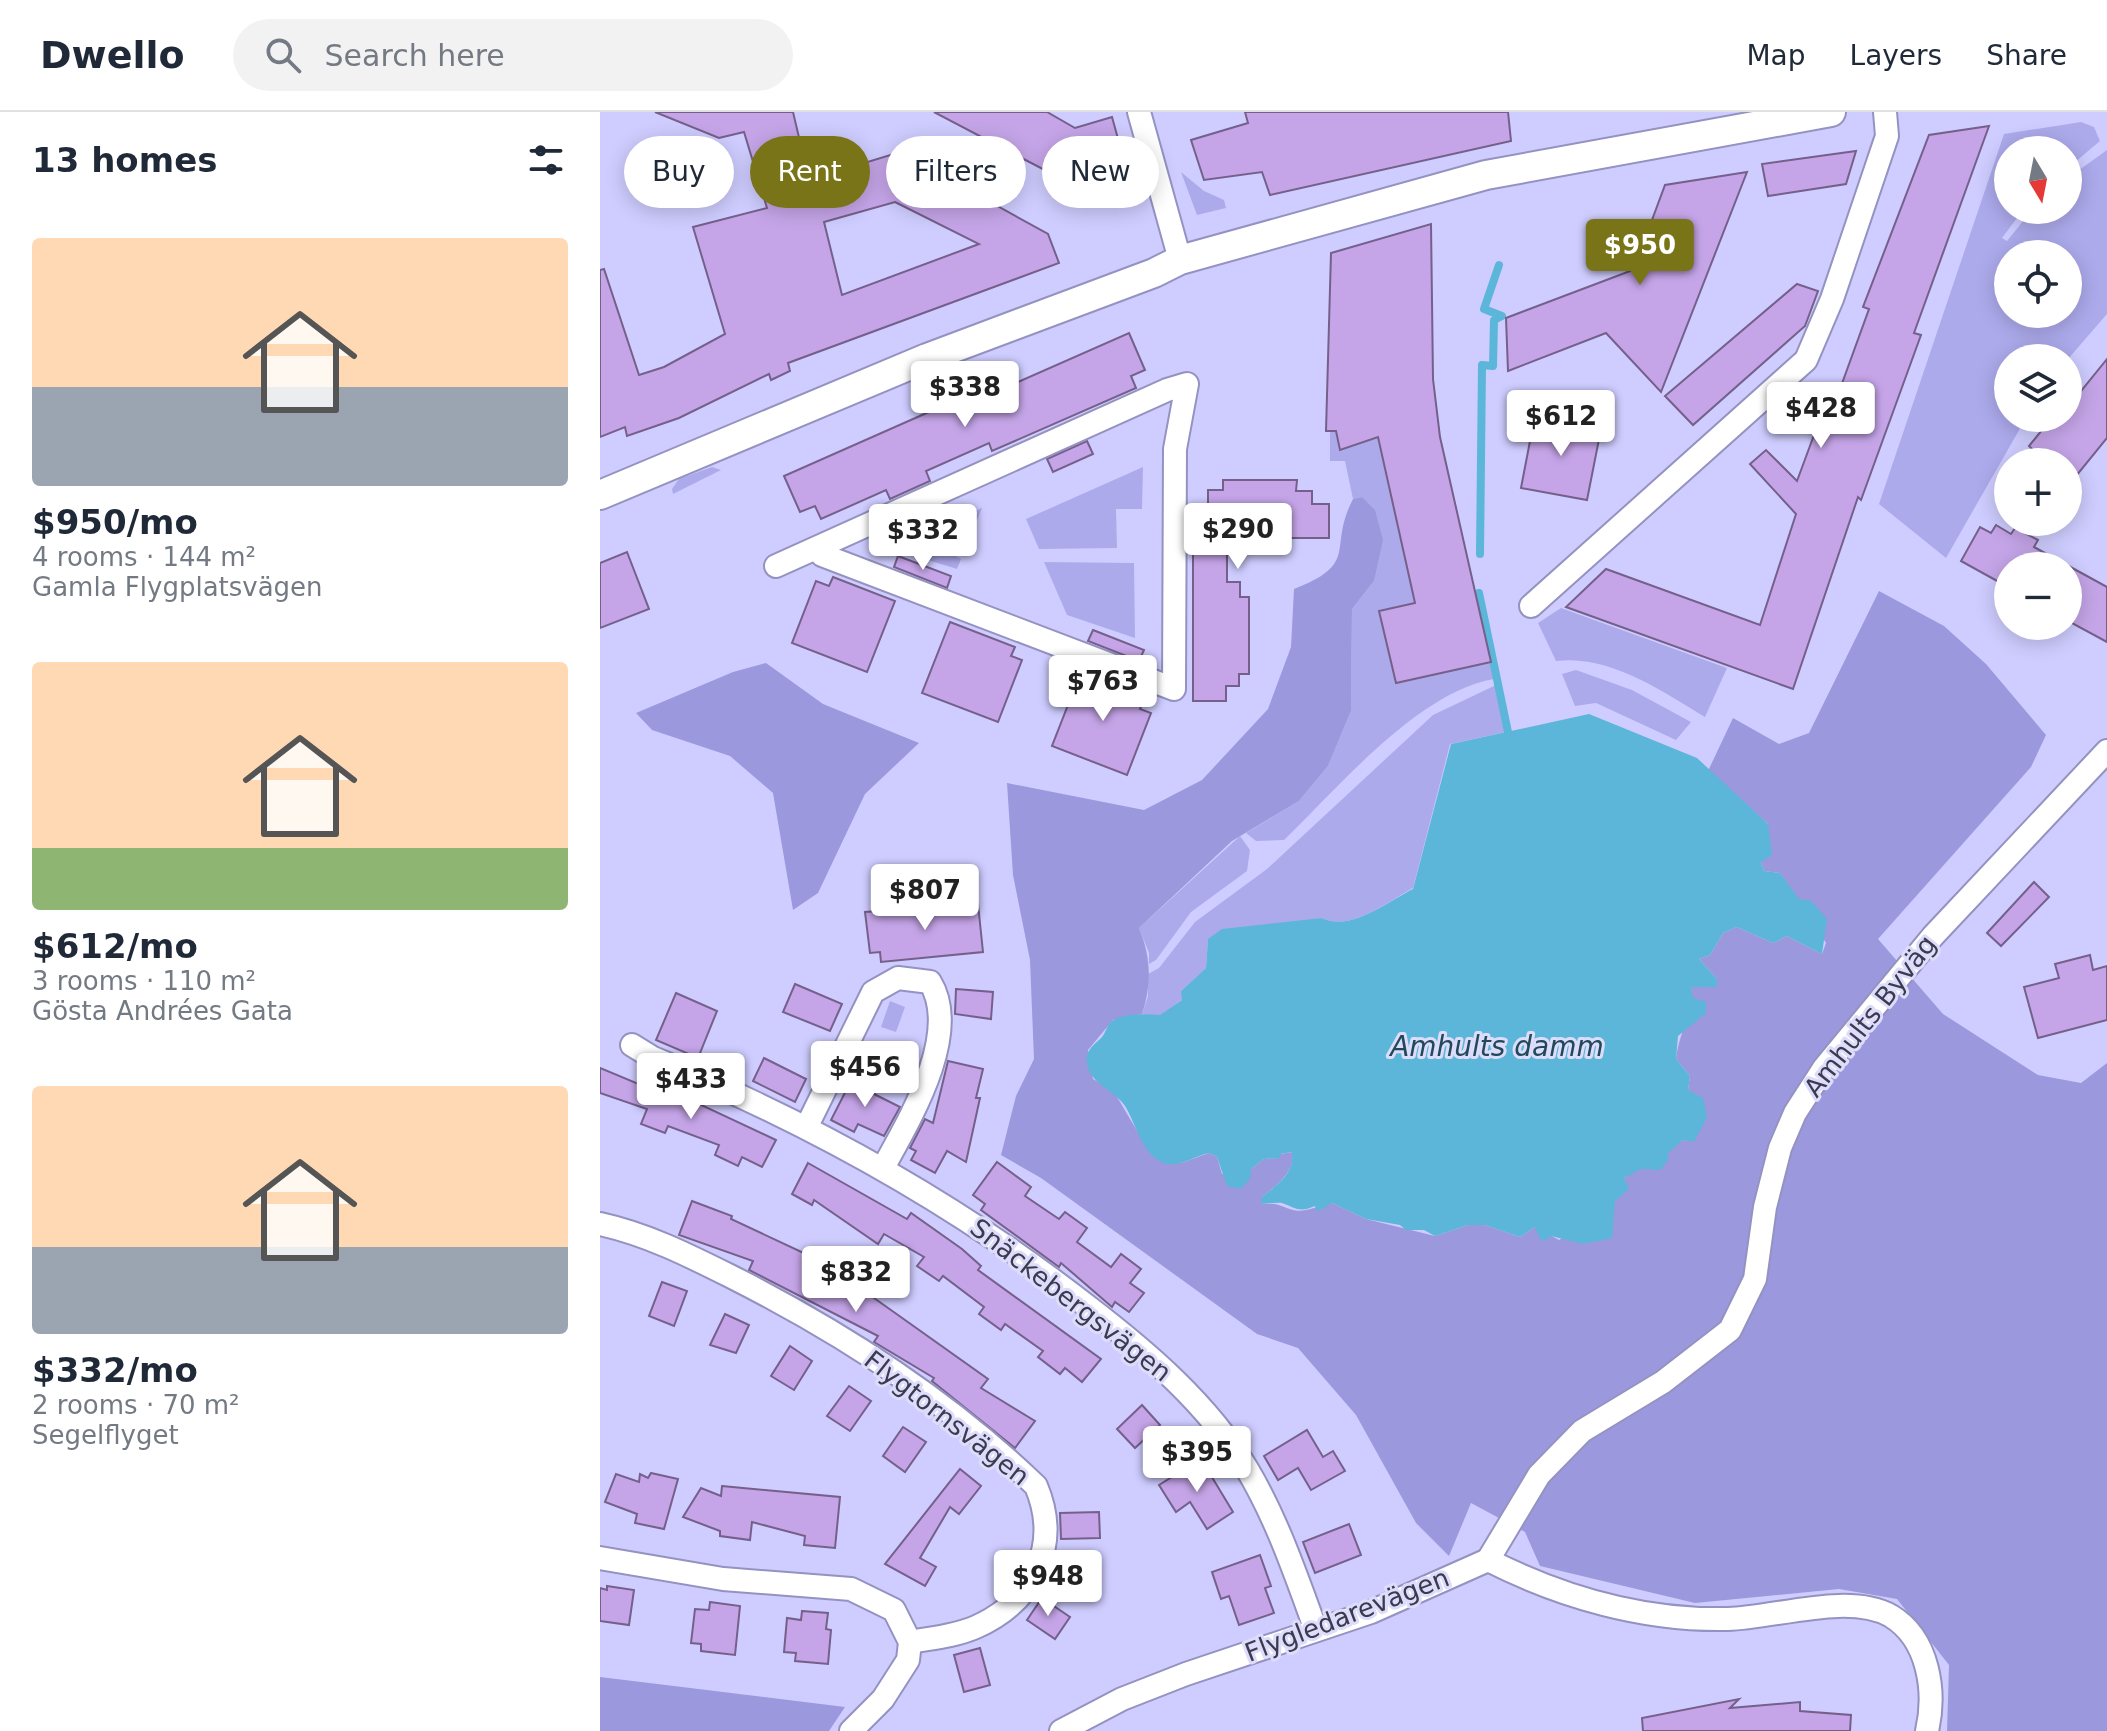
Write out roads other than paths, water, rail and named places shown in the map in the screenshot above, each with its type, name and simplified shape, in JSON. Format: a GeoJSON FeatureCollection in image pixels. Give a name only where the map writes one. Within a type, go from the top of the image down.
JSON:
{"type":"FeatureCollection","features":[{"type":"Feature","properties":{"kind":"street"},"geometry":{"type":"LineString","coordinates":[[1139,112],[1180,260]]}},
{"type":"Feature","properties":{"kind":"street"},"geometry":{"type":"LineString","coordinates":[[600,495],[927,358],[1154,273],[1180,260],[1486,175],[1831,112]]}},
{"type":"Feature","properties":{"kind":"street"},"geometry":{"type":"LineString","coordinates":[[1531,606],[1806,360],[1828,311],[1887,136],[1885,112]]}},
{"type":"Feature","properties":{"kind":"street"},"geometry":{"type":"LineString","coordinates":[[776,566],[995,465],[1187,384],[1175,449],[1174,689],[822,555],[817,549]]}},
{"type":"Feature","properties":{"kind":"street","name":"Amhults Byväg"},"geometry":{"type":"LineString","coordinates":[[1488,1560],[1539,1475],[1582,1431],[1663,1382],[1730,1330],[1755,1279],[1765,1207],[1780,1148],[1810,1090],[1933,936],[2107,751]]}},
{"type":"Feature","properties":{"kind":"street"},"geometry":{"type":"LineString","coordinates":[[807,1126],[873,992],[898,978],[930,982],[939,996],[940,1012],[924,1093],[883,1168]]}},
{"type":"Feature","properties":{"kind":"street","name":"Snäckebergsvägen"},"geometry":{"type":"LineString","coordinates":[[632,1045],[653,1058],[807,1126],[883,1168],[1010,1247],[1175,1379],[1247,1468],[1273,1518],[1316,1630]]}},
{"type":"Feature","properties":{"kind":"street","name":"Flygtornsvägen"},"geometry":{"type":"LineString","coordinates":[[600,1224],[643,1236],[694,1257],[838,1335],[907,1383],[1036,1486],[1046,1509],[1046,1536],[1039,1569],[1024,1592],[1002,1613],[974,1628],[910,1642]]}},
{"type":"Feature","properties":{"kind":"street"},"geometry":{"type":"LineString","coordinates":[[600,1558],[723,1579],[851,1589],[877,1599],[894,1610],[910,1642],[903,1673],[851,1731]]}},
{"type":"Feature","properties":{"kind":"street"},"geometry":{"type":"LineString","coordinates":[[1488,1560],[1539,1586],[1583,1600],[1682,1617],[1727,1619],[1832,1606],[1890,1616],[1910,1635],[1928,1669],[1932,1691],[1927,1731]]}},
{"type":"Feature","properties":{"kind":"street","name":"Flygledarevägen"},"geometry":{"type":"LineString","coordinates":[[1061,1731],[1122,1699],[1411,1596],[1488,1560]]}},
{"type":"Feature","properties":{"kind":"water","name":"Amhults damm"},"geometry":{"type":"Polygon","coordinates":[[[1589,714],[1697,758],[1768,824],[1772,855],[1761,862],[1764,871],[1780,873],[1799,899],[1811,901],[1827,919],[1822,954],[1787,936],[1773,943],[1737,927],[1723,933],[1710,955],[1699,959],[1717,979],[1717,987],[1691,987],[1693,998],[1706,1002],[1706,1013],[1678,1036],[1676,1059],[1690,1076],[1688,1090],[1703,1098],[1707,1117],[1694,1142],[1683,1140],[1668,1153],[1668,1160],[1660,1170],[1641,1169],[1624,1178],[1629,1189],[1615,1201],[1612,1238],[1583,1244],[1551,1236],[1545,1241],[1540,1239],[1535,1227],[1520,1237],[1485,1225],[1468,1225],[1435,1236],[1424,1230],[1406,1230],[1400,1225],[1366,1219],[1332,1203],[1317,1212],[1315,1206],[1301,1209],[1282,1203],[1261,1204],[1262,1197],[1288,1172],[1292,1152],[1280,1154],[1280,1158],[1264,1159],[1251,1169],[1250,1179],[1240,1189],[1227,1186],[1217,1157],[1209,1153],[1173,1164],[1152,1156],[1125,1106],[1094,1078],[1088,1067],[1088,1054],[1110,1023],[1128,1015],[1160,1015],[1182,1000],[1181,991],[1206,968],[1208,939],[1222,929],[1322,918],[1345,921],[1369,914],[1413,889],[1451,744],[1589,714]]]}},
{"type":"Feature","properties":{"kind":"waterway"},"geometry":{"type":"LineString","coordinates":[[1480,554],[1482,365],[1493,366],[1494,320],[1502,316],[1484,309],[1499,265]]}},
{"type":"Feature","properties":{"kind":"waterway"},"geometry":{"type":"LineString","coordinates":[[1479,593],[1508,732]]}}]}
